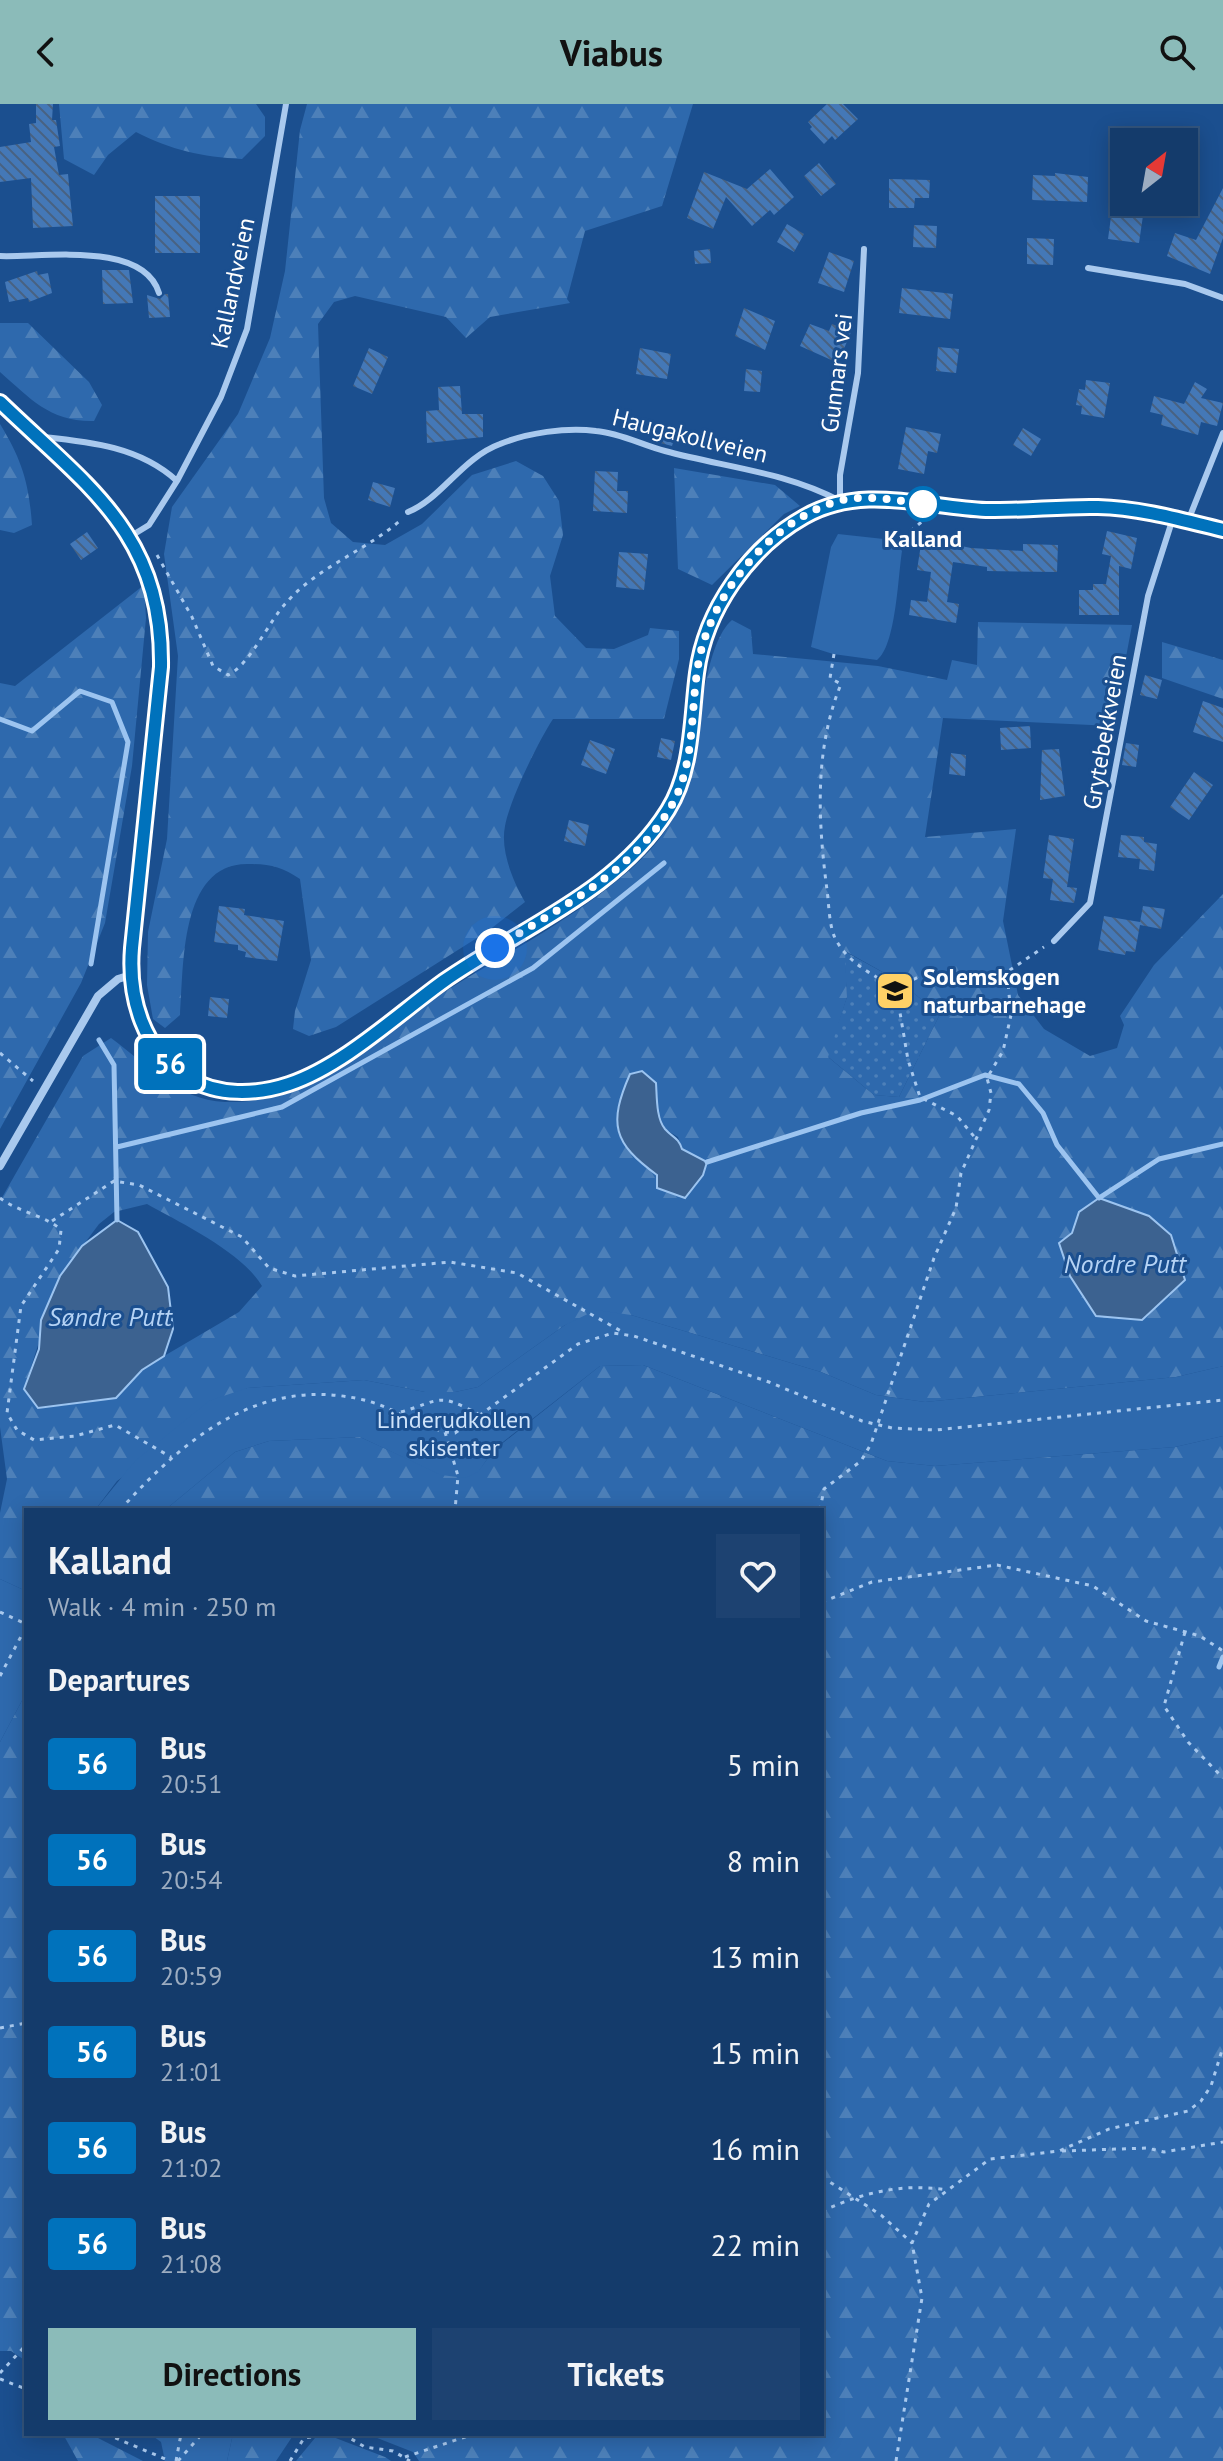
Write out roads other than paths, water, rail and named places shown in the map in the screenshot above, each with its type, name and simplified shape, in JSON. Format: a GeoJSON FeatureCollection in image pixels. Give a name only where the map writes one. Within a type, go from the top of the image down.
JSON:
{"type":"FeatureCollection","features":[{"type":"Feature","properties":{"kind":"street"},"geometry":{"type":"LineString","coordinates":[[0,402],[84,482],[131,536],[153,589],[161,646],[131,975],[136,1004],[154,1045],[173,1067],[193,1081],[218,1090],[261,1091],[298,1081],[328,1065],[471,963],[599,883],[645,841],[667,813],[681,783],[700,657],[724,598],[768,544],[800,519],[840,501],[865,498],[1017,510],[1099,507],[1223,530]]}},
{"type":"Feature","properties":{"kind":"street"},"geometry":{"type":"LineString","coordinates":[[0,1166],[98,996],[118,979],[131,975]]}},
{"type":"Feature","properties":{"kind":"lane","name":"Kallandveien"},"geometry":{"type":"LineString","coordinates":[[131,536],[149,525],[177,481],[221,397],[247,329],[286,104]]}},
{"type":"Feature","properties":{"kind":"lane","name":"Gunnars vei"},"geometry":{"type":"LineString","coordinates":[[840,501],[840,475],[858,373],[864,249]]}},
{"type":"Feature","properties":{"kind":"lane"},"geometry":{"type":"LineString","coordinates":[[0,256],[96,255],[115,259],[148,276],[159,293]]}},
{"type":"Feature","properties":{"kind":"lane"},"geometry":{"type":"LineString","coordinates":[[1088,268],[1185,284],[1223,298]]}},
{"type":"Feature","properties":{"kind":"lane","name":"Haugakollveien"},"geometry":{"type":"LineString","coordinates":[[408,512],[423,505],[462,467],[488,449],[512,440],[570,430],[615,434],[665,452],[808,484],[840,501]]}},
{"type":"Feature","properties":{"kind":"lane","name":"Grytebekkveien"},"geometry":{"type":"LineString","coordinates":[[1054,941],[1090,903],[1148,596],[1180,520],[1223,433]]}},
{"type":"Feature","properties":{"kind":"lane"},"geometry":{"type":"LineString","coordinates":[[36,436],[85,441],[138,456],[159,465],[177,481]]}},
{"type":"Feature","properties":{"kind":"water"},"geometry":{"type":"Polygon","coordinates":[[[642,1071],[656,1083],[658,1113],[665,1129],[682,1149],[707,1162],[703,1175],[685,1198],[657,1188],[657,1175],[631,1153],[619,1131],[617,1119],[623,1091],[630,1074],[642,1071]]]}},
{"type":"Feature","properties":{"kind":"water","name":"Nordre Putt"},"geometry":{"type":"Polygon","coordinates":[[[1099,1198],[1149,1216],[1171,1235],[1185,1280],[1142,1320],[1096,1316],[1070,1276],[1059,1243],[1072,1233],[1079,1212],[1099,1198]]]}},
{"type":"Feature","properties":{"kind":"water","name":"Søndre Putt"},"geometry":{"type":"Polygon","coordinates":[[[117,1220],[138,1232],[168,1287],[173,1329],[164,1356],[142,1370],[116,1398],[38,1408],[24,1389],[39,1349],[41,1320],[60,1276],[82,1246],[117,1220]]]}},
{"type":"Feature","properties":{"kind":"waterway"},"geometry":{"type":"LineString","coordinates":[[0,719],[32,731],[80,691],[112,702],[128,742],[91,964]]}},
{"type":"Feature","properties":{"kind":"waterway"},"geometry":{"type":"LineString","coordinates":[[117,1147],[282,1107],[533,968],[664,863]]}},
{"type":"Feature","properties":{"kind":"waterway"},"geometry":{"type":"LineString","coordinates":[[99,1040],[114,1065],[117,1220]]}},
{"type":"Feature","properties":{"kind":"waterway"},"geometry":{"type":"LineString","coordinates":[[707,1162],[861,1113],[920,1100],[985,1075],[1019,1084],[1043,1113],[1057,1145],[1099,1198],[1159,1159],[1223,1144]]}},
{"type":"Feature","properties":{"kind":"waterway"},"geometry":{"type":"LineString","coordinates":[[1219,1667],[1223,1657]]}},
{"type":"Feature","properties":{"kind":"place","name":"Kalland"},"geometry":{"type":"Point","coordinates":[923,504]}},
{"type":"Feature","properties":{"kind":"place","name":"Solemskogen naturbarnehage"},"geometry":{"type":"Point","coordinates":[895,991]}},
{"type":"Feature","properties":{"kind":"park label","name":"Linderudkollen skisenter"},"geometry":{"type":"Point","coordinates":[454,1434]}}]}
